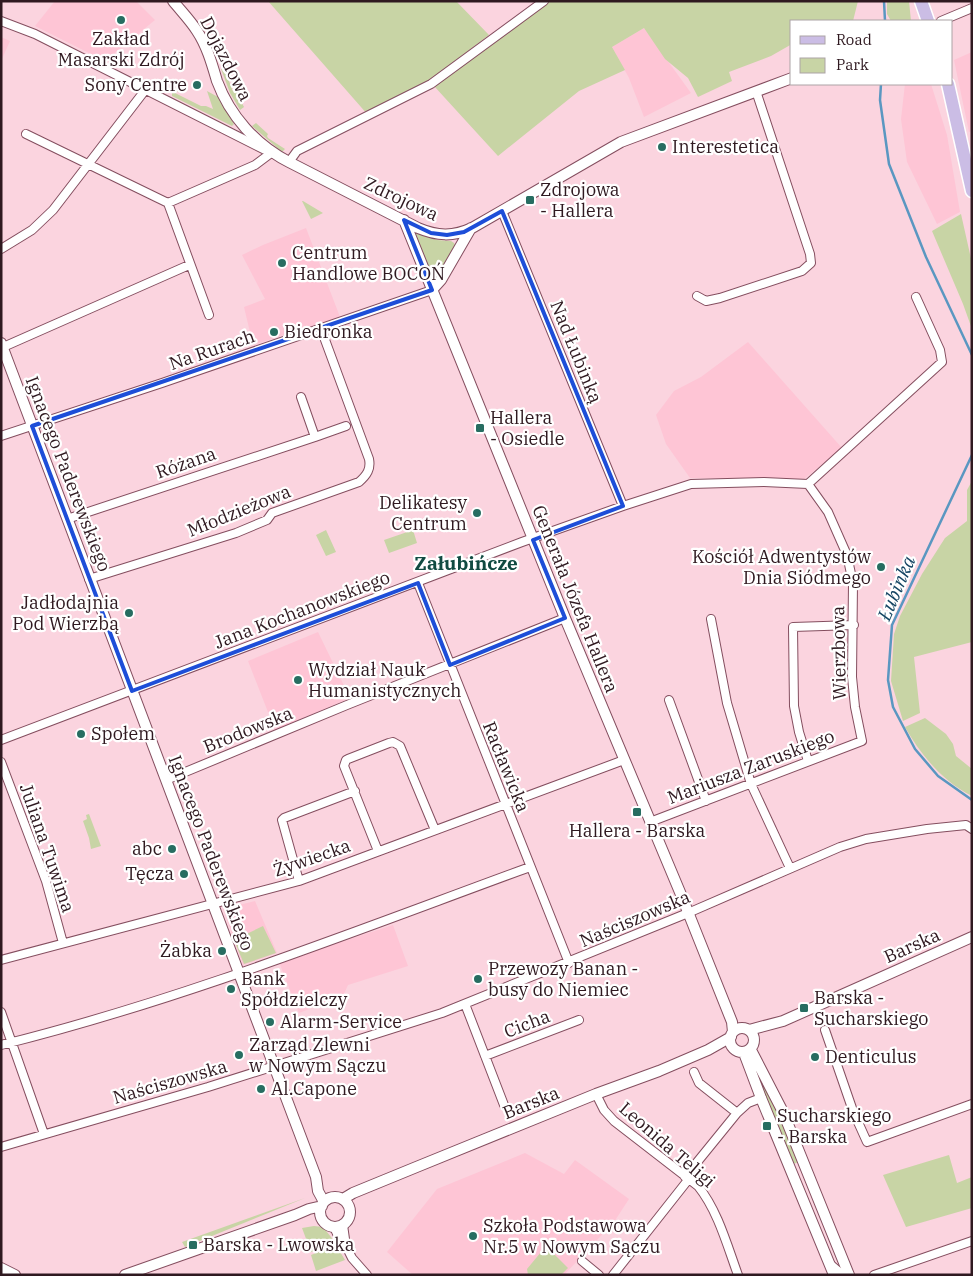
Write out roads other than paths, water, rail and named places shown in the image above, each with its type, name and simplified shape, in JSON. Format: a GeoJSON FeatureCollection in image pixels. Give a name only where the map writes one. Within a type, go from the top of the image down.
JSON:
{"type":"FeatureCollection","features":[{"type":"Feature","properties":{"kind":"main road"},"geometry":{"type":"LineString","coordinates":[[921,1],[928,20]]}},
{"type":"Feature","properties":{"kind":"main road"},"geometry":{"type":"LineString","coordinates":[[948,85],[972,192]]}},
{"type":"Feature","properties":{"kind":"street","name":"Dojazdowa"},"geometry":{"type":"LineString","coordinates":[[172,1],[198,31],[224,95],[237,117],[255,140],[271,153]]}},
{"type":"Feature","properties":{"kind":"street"},"geometry":{"type":"LineString","coordinates":[[289,162],[297,151],[431,84],[544,1]]}},
{"type":"Feature","properties":{"kind":"street"},"geometry":{"type":"LineString","coordinates":[[943,20],[972,8]]}},
{"type":"Feature","properties":{"kind":"street","name":"Zdrojowa"},"geometry":{"type":"LineString","coordinates":[[1,21],[35,34],[424,230],[440,235],[455,234],[472,228],[620,142],[790,79]]}},
{"type":"Feature","properties":{"kind":"street"},"geometry":{"type":"LineString","coordinates":[[1,250],[32,230],[53,210],[146,89]]}},
{"type":"Feature","properties":{"kind":"street"},"geometry":{"type":"LineString","coordinates":[[697,296],[706,301],[720,298],[802,271],[810,263],[810,254],[756,91]]}},
{"type":"Feature","properties":{"kind":"street"},"geometry":{"type":"LineString","coordinates":[[26,134],[168,204],[209,315]]}},
{"type":"Feature","properties":{"kind":"street"},"geometry":{"type":"LineString","coordinates":[[168,204],[255,165],[271,153]]}},
{"type":"Feature","properties":{"kind":"street","name":"Nad Łubinką"},"geometry":{"type":"LineString","coordinates":[[502,211],[623,506]]}},
{"type":"Feature","properties":{"kind":"street","name":"Generała Józefa Hallera"},"geometry":{"type":"LineString","coordinates":[[404,220],[532,539],[732,1022],[738,1035],[752,1033],[750,1047]]}},
{"type":"Feature","properties":{"kind":"street"},"geometry":{"type":"LineString","coordinates":[[432,290],[441,280],[472,228]]}},
{"type":"Feature","properties":{"kind":"street"},"geometry":{"type":"LineString","coordinates":[[2,346],[189,264]]}},
{"type":"Feature","properties":{"kind":"street","name":"Na Rurach"},"geometry":{"type":"LineString","coordinates":[[1,436],[432,290]]}},
{"type":"Feature","properties":{"kind":"street"},"geometry":{"type":"LineString","coordinates":[[808,484],[942,362],[940,350],[916,297]]}},
{"type":"Feature","properties":{"kind":"street","name":"Młodzieżowa"},"geometry":{"type":"LineString","coordinates":[[89,578],[236,533],[267,520],[272,513],[359,482],[367,474],[370,464],[369,459],[320,329]]}},
{"type":"Feature","properties":{"kind":"street","name":"Ignacego Paderewskiego"},"geometry":{"type":"LineString","coordinates":[[2,346],[316,1177],[322,1209]]}},
{"type":"Feature","properties":{"kind":"street"},"geometry":{"type":"LineString","coordinates":[[301,397],[315,437]]}},
{"type":"Feature","properties":{"kind":"street","name":"Różana"},"geometry":{"type":"LineString","coordinates":[[67,519],[346,426]]}},
{"type":"Feature","properties":{"kind":"street","name":"Jana Kochanowskiego"},"geometry":{"type":"LineString","coordinates":[[1,740],[532,539],[691,484],[764,482],[808,484]]}},
{"type":"Feature","properties":{"kind":"street","name":"Wierzbowa"},"geometry":{"type":"LineString","coordinates":[[808,484],[828,512],[847,555],[853,583],[852,676],[855,707],[862,741]]}},
{"type":"Feature","properties":{"kind":"street","name":"Racławicka"},"geometry":{"type":"LineString","coordinates":[[418,583],[568,963]]}},
{"type":"Feature","properties":{"kind":"street","name":"Brodowska"},"geometry":{"type":"LineString","coordinates":[[166,780],[565,618]]}},
{"type":"Feature","properties":{"kind":"street"},"geometry":{"type":"LineString","coordinates":[[711,620],[728,703],[750,784],[790,868]]}},
{"type":"Feature","properties":{"kind":"street"},"geometry":{"type":"LineString","coordinates":[[808,761],[799,732],[794,706],[793,627],[854,624]]}},
{"type":"Feature","properties":{"kind":"street"},"geometry":{"type":"LineString","coordinates":[[669,700],[706,801]]}},
{"type":"Feature","properties":{"kind":"street","name":"Mariusza Zaruskiego"},"geometry":{"type":"LineString","coordinates":[[650,822],[862,741]]}},
{"type":"Feature","properties":{"kind":"street"},"geometry":{"type":"LineString","coordinates":[[378,851],[344,766],[346,760],[388,743],[393,742],[400,746],[434,830]]}},
{"type":"Feature","properties":{"kind":"street","name":"Żywiecka"},"geometry":{"type":"LineString","coordinates":[[1,960],[299,881],[624,760]]}},
{"type":"Feature","properties":{"kind":"street","name":"Juliana Tuwima"},"geometry":{"type":"LineString","coordinates":[[1,762],[46,881],[63,943]]}},
{"type":"Feature","properties":{"kind":"street"},"geometry":{"type":"LineString","coordinates":[[299,881],[282,820],[354,791]]}},
{"type":"Feature","properties":{"kind":"street","name":"Naściszowska"},"geometry":{"type":"LineString","coordinates":[[1,1147],[274,1067],[442,1013],[688,913],[840,847],[866,839],[927,829],[969,827]]}},
{"type":"Feature","properties":{"kind":"street"},"geometry":{"type":"LineString","coordinates":[[1,1045],[117,1013],[240,974],[530,867]]}},
{"type":"Feature","properties":{"kind":"street","name":"Barska"},"geometry":{"type":"LineString","coordinates":[[339,1198],[596,1094],[659,1071],[738,1035],[783,1021],[972,937]]}},
{"type":"Feature","properties":{"kind":"street"},"geometry":{"type":"LineString","coordinates":[[465,1004],[504,1105]]}},
{"type":"Feature","properties":{"kind":"street"},"geometry":{"type":"LineString","coordinates":[[1,1012],[44,1134]]}},
{"type":"Feature","properties":{"kind":"street","name":"Cicha"},"geometry":{"type":"LineString","coordinates":[[485,1056],[580,1020]]}},
{"type":"Feature","properties":{"kind":"street","name":"Barska"},"geometry":{"type":"LineString","coordinates":[[750,1047],[783,1021]]}},
{"type":"Feature","properties":{"kind":"street"},"geometry":{"type":"LineString","coordinates":[[825,1030],[853,1110],[867,1142],[972,1104]]}},
{"type":"Feature","properties":{"kind":"street"},"geometry":{"type":"LineString","coordinates":[[738,1035],[737,1051],[750,1047]]}},
{"type":"Feature","properties":{"kind":"street"},"geometry":{"type":"LineString","coordinates":[[750,1047],[761,1098],[834,1275]]}},
{"type":"Feature","properties":{"kind":"street"},"geometry":{"type":"LineString","coordinates":[[750,1047],[783,1112],[849,1275]]}},
{"type":"Feature","properties":{"kind":"street"},"geometry":{"type":"LineString","coordinates":[[694,1072],[699,1083],[737,1113]]}},
{"type":"Feature","properties":{"kind":"street","name":"Leonida Teligi"},"geometry":{"type":"LineString","coordinates":[[596,1094],[604,1110],[614,1122],[698,1186],[709,1202],[738,1275]]}},
{"type":"Feature","properties":{"kind":"street"},"geometry":{"type":"LineString","coordinates":[[613,1275],[737,1113],[748,1103],[761,1098]]}},
{"type":"Feature","properties":{"kind":"street","name":"Ignacego Paderewskiego"},"geometry":{"type":"LineString","coordinates":[[316,1177],[339,1198]]}},
{"type":"Feature","properties":{"kind":"street","name":"Barska"},"geometry":{"type":"LineString","coordinates":[[350,1208],[366,1188]]}},
{"type":"Feature","properties":{"kind":"street"},"geometry":{"type":"LineString","coordinates":[[125,1275],[309,1209],[322,1209],[339,1198],[350,1208],[349,1217],[338,1226]]}},
{"type":"Feature","properties":{"kind":"street"},"geometry":{"type":"LineString","coordinates":[[322,1209],[326,1223],[338,1226]]}},
{"type":"Feature","properties":{"kind":"street"},"geometry":{"type":"LineString","coordinates":[[338,1226],[339,1238],[346,1246],[352,1258],[367,1275]]}},
{"type":"Feature","properties":{"kind":"street"},"geometry":{"type":"LineString","coordinates":[[874,1275],[972,1241]]}},
{"type":"Feature","properties":{"kind":"street"},"geometry":{"type":"LineString","coordinates":[[582,1261],[599,1275]]}},
{"type":"Feature","properties":{"kind":"street"},"geometry":{"type":"LineString","coordinates":[[829,1262],[843,1275]]}},
{"type":"Feature","properties":{"kind":"street"},"geometry":{"type":"LineString","coordinates":[[1,1270],[4,1275]]}},
{"type":"Feature","properties":{"kind":"street"},"geometry":{"type":"LineString","coordinates":[[1,1270],[15,1275]]}},
{"type":"Feature","properties":{"kind":"waterway","name":"Łubinka"},"geometry":{"type":"LineString","coordinates":[[884,1],[885,20]]}},
{"type":"Feature","properties":{"kind":"waterway","name":"Łubinka"},"geometry":{"type":"LineString","coordinates":[[881,85],[880,100],[889,164],[926,257],[972,355]]}},
{"type":"Feature","properties":{"kind":"waterway","name":"Łubinka"},"geometry":{"type":"LineString","coordinates":[[972,455],[892,625],[888,680],[893,707],[915,749],[938,776],[972,800]]}},
{"type":"Feature","properties":{"kind":"place","name":"Zakład Masarski Zdrój"},"geometry":{"type":"Point","coordinates":[121,20]}},
{"type":"Feature","properties":{"kind":"place","name":"Sony Centre"},"geometry":{"type":"Point","coordinates":[197,85]}},
{"type":"Feature","properties":{"kind":"place","name":"Interestetica"},"geometry":{"type":"Point","coordinates":[662,147]}},
{"type":"Feature","properties":{"kind":"place","name":"Zdrojowa - Hallera"},"geometry":{"type":"Point","coordinates":[530,200]}},
{"type":"Feature","properties":{"kind":"place","name":"Centrum Handlowe BOCOŃ"},"geometry":{"type":"Point","coordinates":[282,263]}},
{"type":"Feature","properties":{"kind":"place","name":"Biedronka"},"geometry":{"type":"Point","coordinates":[274,332]}},
{"type":"Feature","properties":{"kind":"place","name":"Hallera - Osiedle"},"geometry":{"type":"Point","coordinates":[480,428]}},
{"type":"Feature","properties":{"kind":"place","name":"Delikatesy Centrum"},"geometry":{"type":"Point","coordinates":[477,513]}},
{"type":"Feature","properties":{"kind":"place","name":"Kościół Adwentystów Dnia Siódmego"},"geometry":{"type":"Point","coordinates":[881,567]}},
{"type":"Feature","properties":{"kind":"place","name":"Jadłodajnia Pod Wierzbą"},"geometry":{"type":"Point","coordinates":[129,613]}},
{"type":"Feature","properties":{"kind":"place","name":"Wydział Nauk Humanistycznych"},"geometry":{"type":"Point","coordinates":[298,680]}},
{"type":"Feature","properties":{"kind":"place","name":"Społem"},"geometry":{"type":"Point","coordinates":[81,734]}},
{"type":"Feature","properties":{"kind":"place","name":"Hallera - Barska"},"geometry":{"type":"Point","coordinates":[637,812]}},
{"type":"Feature","properties":{"kind":"place","name":"abc"},"geometry":{"type":"Point","coordinates":[172,849]}},
{"type":"Feature","properties":{"kind":"place","name":"Tęcza"},"geometry":{"type":"Point","coordinates":[184,874]}},
{"type":"Feature","properties":{"kind":"place","name":"Żabka"},"geometry":{"type":"Point","coordinates":[222,951]}},
{"type":"Feature","properties":{"kind":"place","name":"Przewozy Banan - busy do Niemiec"},"geometry":{"type":"Point","coordinates":[478,979]}},
{"type":"Feature","properties":{"kind":"place","name":"Bank Spółdzielczy"},"geometry":{"type":"Point","coordinates":[231,989]}},
{"type":"Feature","properties":{"kind":"place","name":"Barska - Sucharskiego"},"geometry":{"type":"Point","coordinates":[804,1008]}},
{"type":"Feature","properties":{"kind":"place","name":"Alarm-Service"},"geometry":{"type":"Point","coordinates":[270,1022]}},
{"type":"Feature","properties":{"kind":"place","name":"Zarząd Zlewni w Nowym Sączu"},"geometry":{"type":"Point","coordinates":[239,1055]}},
{"type":"Feature","properties":{"kind":"place","name":"Denticulus"},"geometry":{"type":"Point","coordinates":[815,1057]}},
{"type":"Feature","properties":{"kind":"place","name":"Al.Capone"},"geometry":{"type":"Point","coordinates":[261,1089]}},
{"type":"Feature","properties":{"kind":"place","name":"Sucharskiego - Barska"},"geometry":{"type":"Point","coordinates":[767,1126]}},
{"type":"Feature","properties":{"kind":"place","name":"Szkoła Podstawowa Nr.5 w Nowym Sączu"},"geometry":{"type":"Point","coordinates":[473,1236]}},
{"type":"Feature","properties":{"kind":"place","name":"Barska - Lwowska"},"geometry":{"type":"Point","coordinates":[193,1245]}},
{"type":"Feature","properties":{"kind":"district","name":"Załubińcze"},"geometry":{"type":"Point","coordinates":[466,563]}}]}
